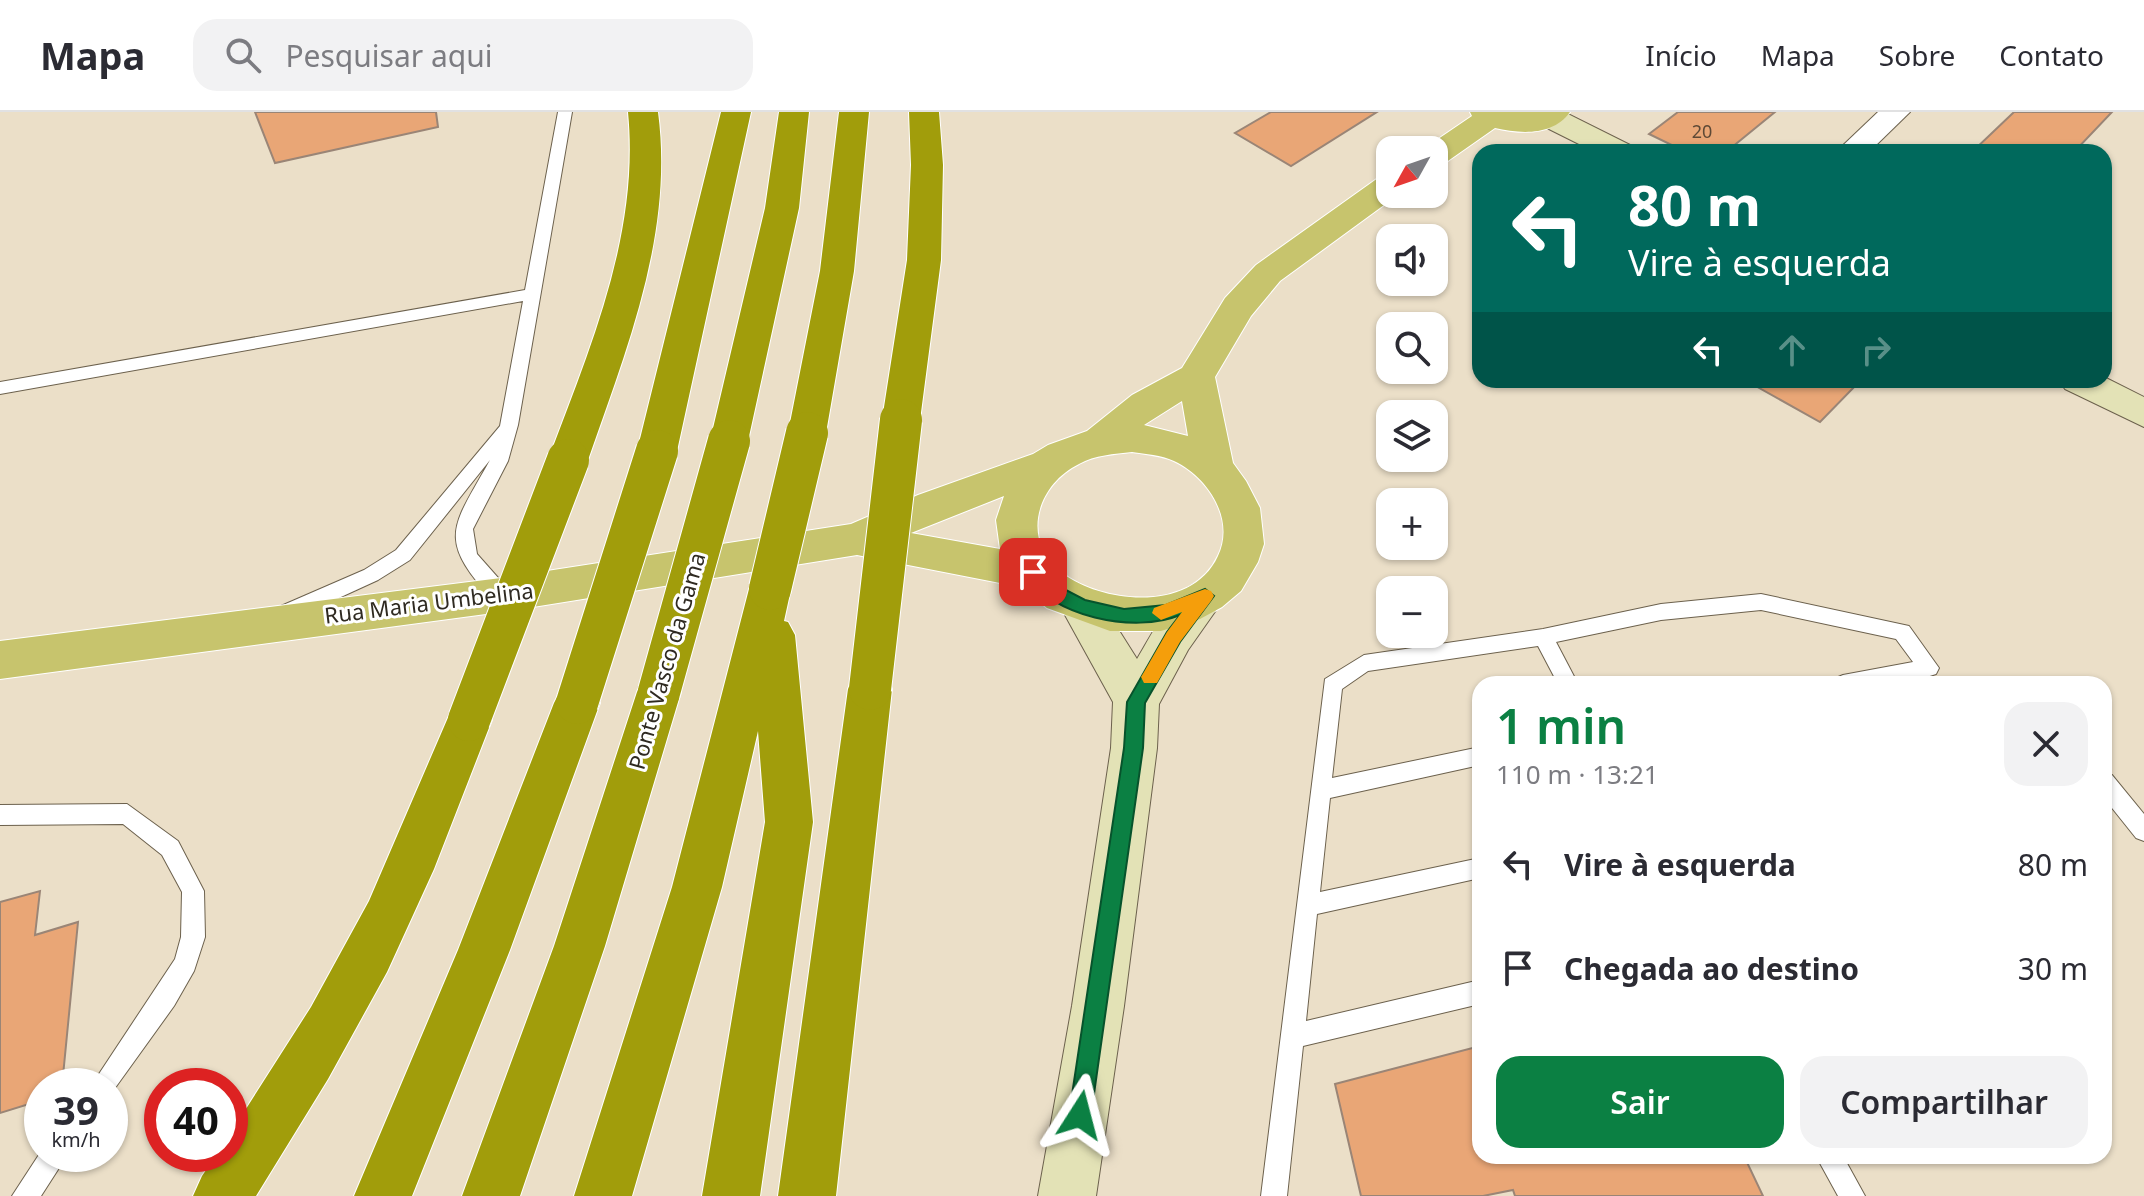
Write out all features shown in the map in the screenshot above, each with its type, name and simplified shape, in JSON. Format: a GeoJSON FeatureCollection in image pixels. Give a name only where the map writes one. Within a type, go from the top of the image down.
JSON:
{"type":"FeatureCollection","features":[{"type":"Feature","properties":{"kind":"highway"},"geometry":{"type":"LineString","coordinates":[[222,1196],[300,1079],[341,1008],[388,915],[469,720],[603,361],[635,249],[647,151],[643,112]]}},
{"type":"Feature","properties":{"kind":"highway"},"geometry":{"type":"LineString","coordinates":[[383,1196],[484,950],[577,703],[657,451],[736,112]]}},
{"type":"Feature","properties":{"kind":"highway","name":"Ponte Vasco da Gama"},"geometry":{"type":"LineString","coordinates":[[491,1196],[565,988],[659,692],[729,441],[782,208],[794,112]]}},
{"type":"Feature","properties":{"kind":"highway"},"geometry":{"type":"LineString","coordinates":[[603,1196],[697,887],[762,700],[770,589],[807,433],[837,271],[854,112]]}},
{"type":"Feature","properties":{"kind":"highway"},"geometry":{"type":"LineString","coordinates":[[807,1196],[901,420],[924,260],[927,165],[924,112]]}},
{"type":"Feature","properties":{"kind":"highway"},"geometry":{"type":"LineString","coordinates":[[731,1196],[789,822],[762,700]]}},
{"type":"Feature","properties":{"kind":"main road"},"geometry":{"type":"LineString","coordinates":[[1448,145],[1488,114],[1523,123],[1553,114]]}},
{"type":"Feature","properties":{"kind":"main road"},"geometry":{"type":"LineString","coordinates":[[1101,440],[1124,419],[1164,392],[1196,377],[1238,307],[1268,273],[1376,195]]}},
{"type":"Feature","properties":{"kind":"main road"},"geometry":{"type":"LineString","coordinates":[[1196,377],[1214,468]]}},
{"type":"Feature","properties":{"kind":"main road"},"geometry":{"type":"LineString","coordinates":[[1132,438],[1162,442],[1190,452],[1214,468],[1232,487],[1242,510],[1245,533],[1240,557],[1226,579],[1205,596],[1168,612],[1124,616],[1081,606],[1054,592],[1033,572],[1019,545],[1016,517],[1025,489],[1044,466],[1070,450],[1101,440],[1132,438]]}},
{"type":"Feature","properties":{"kind":"main road","name":"Rua Maria Umbelina"},"geometry":{"type":"LineString","coordinates":[[0,660],[501,595],[857,539],[932,506],[1044,466]]}},
{"type":"Feature","properties":{"kind":"main road","name":"Rua Maria Umbelina"},"geometry":{"type":"LineString","coordinates":[[857,539],[1033,572]]}},
{"type":"Feature","properties":{"kind":"street"},"geometry":{"type":"LineString","coordinates":[[1860,144],[1895,112]]}},
{"type":"Feature","properties":{"kind":"street"},"geometry":{"type":"LineString","coordinates":[[1553,114],[1605,144]]}},
{"type":"Feature","properties":{"kind":"street"},"geometry":{"type":"LineString","coordinates":[[2094,388],[2144,413]]}},
{"type":"Feature","properties":{"kind":"street"},"geometry":{"type":"LineString","coordinates":[[1067,1196],[1134,748],[1136,702],[1173,637],[1205,596]]}},
{"type":"Feature","properties":{"kind":"street"},"geometry":{"type":"LineString","coordinates":[[1081,606],[1119,666],[1136,702]]}},
{"type":"Feature","properties":{"kind":"lane"},"geometry":{"type":"LineString","coordinates":[[501,595],[482,576],[466,552],[463,536],[470,506],[500,459],[509,425],[565,112]]}},
{"type":"Feature","properties":{"kind":"lane"},"geometry":{"type":"LineString","coordinates":[[0,388],[531,294]]}},
{"type":"Feature","properties":{"kind":"lane"},"geometry":{"type":"LineString","coordinates":[[262,624],[371,575],[403,555],[509,425]]}},
{"type":"Feature","properties":{"kind":"lane"},"geometry":{"type":"LineString","coordinates":[[1274,1196],[1332,685],[1364,663],[1543,637],[1661,612],[1761,602],[1902,632],[1929,668],[1886,676]]}},
{"type":"Feature","properties":{"kind":"lane"},"geometry":{"type":"LineString","coordinates":[[1543,637],[1564,676]]}},
{"type":"Feature","properties":{"kind":"lane"},"geometry":{"type":"LineString","coordinates":[[1320,790],[1472,758]]}},
{"type":"Feature","properties":{"kind":"lane"},"geometry":{"type":"LineString","coordinates":[[2112,792],[2144,831]]}},
{"type":"Feature","properties":{"kind":"lane"},"geometry":{"type":"LineString","coordinates":[[0,815],[127,814],[170,848],[193,891],[193,937],[186,963],[166,998],[116,1068]]}},
{"type":"Feature","properties":{"kind":"lane"},"geometry":{"type":"LineString","coordinates":[[1306,906],[1472,870]]}},
{"type":"Feature","properties":{"kind":"lane"},"geometry":{"type":"LineString","coordinates":[[1291,1037],[1472,994]]}},
{"type":"Feature","properties":{"kind":"lane"},"geometry":{"type":"LineString","coordinates":[[1834,1164],[1852,1196]]}},
{"type":"Feature","properties":{"kind":"lane"},"geometry":{"type":"LineString","coordinates":[[25,1196],[42,1172]]}},
{"type":"Feature","properties":{"kind":"building"},"geometry":{"type":"Polygon","coordinates":[[[255,112],[436,112],[438,127],[275,163],[255,112]]]}},
{"type":"Feature","properties":{"kind":"building"},"geometry":{"type":"Polygon","coordinates":[[[1271,112],[1377,112],[1291,166],[1235,133],[1271,112]]]}},
{"type":"Feature","properties":{"kind":"building"},"geometry":{"type":"Polygon","coordinates":[[[1678,112],[1775,112],[1736,144],[1670,144],[1649,134],[1678,112]]]}},
{"type":"Feature","properties":{"kind":"building"},"geometry":{"type":"Polygon","coordinates":[[[2014,112],[2112,112],[2082,144],[1980,144],[2014,112]]]}},
{"type":"Feature","properties":{"kind":"building"},"geometry":{"type":"Polygon","coordinates":[[[1759,388],[1853,388],[1820,422],[1759,388]]]}},
{"type":"Feature","properties":{"kind":"building"},"geometry":{"type":"Polygon","coordinates":[[[40,891],[35,935],[78,922],[64,1068],[24,1068],[24,1106],[0,1113],[0,902],[40,891]]]}},
{"type":"Feature","properties":{"kind":"building"},"geometry":{"type":"Polygon","coordinates":[[[1472,1048],[1472,1164],[1748,1164],[1763,1196],[1515,1196],[1513,1190],[1483,1196],[1361,1196],[1335,1084],[1472,1048]]]}},
{"type":"Feature","properties":{"kind":"slow traffic"},"geometry":{"type":"LineString","coordinates":[[1150,677],[1173,637],[1205,596],[1161,613]]}},
{"type":"Feature","properties":{"kind":"route"},"geometry":{"type":"LineString","coordinates":[[1033,572],[1054,592],[1081,606],[1124,616],[1168,612],[1205,596],[1173,637],[1136,702],[1134,748],[1080,1115]]}}]}
